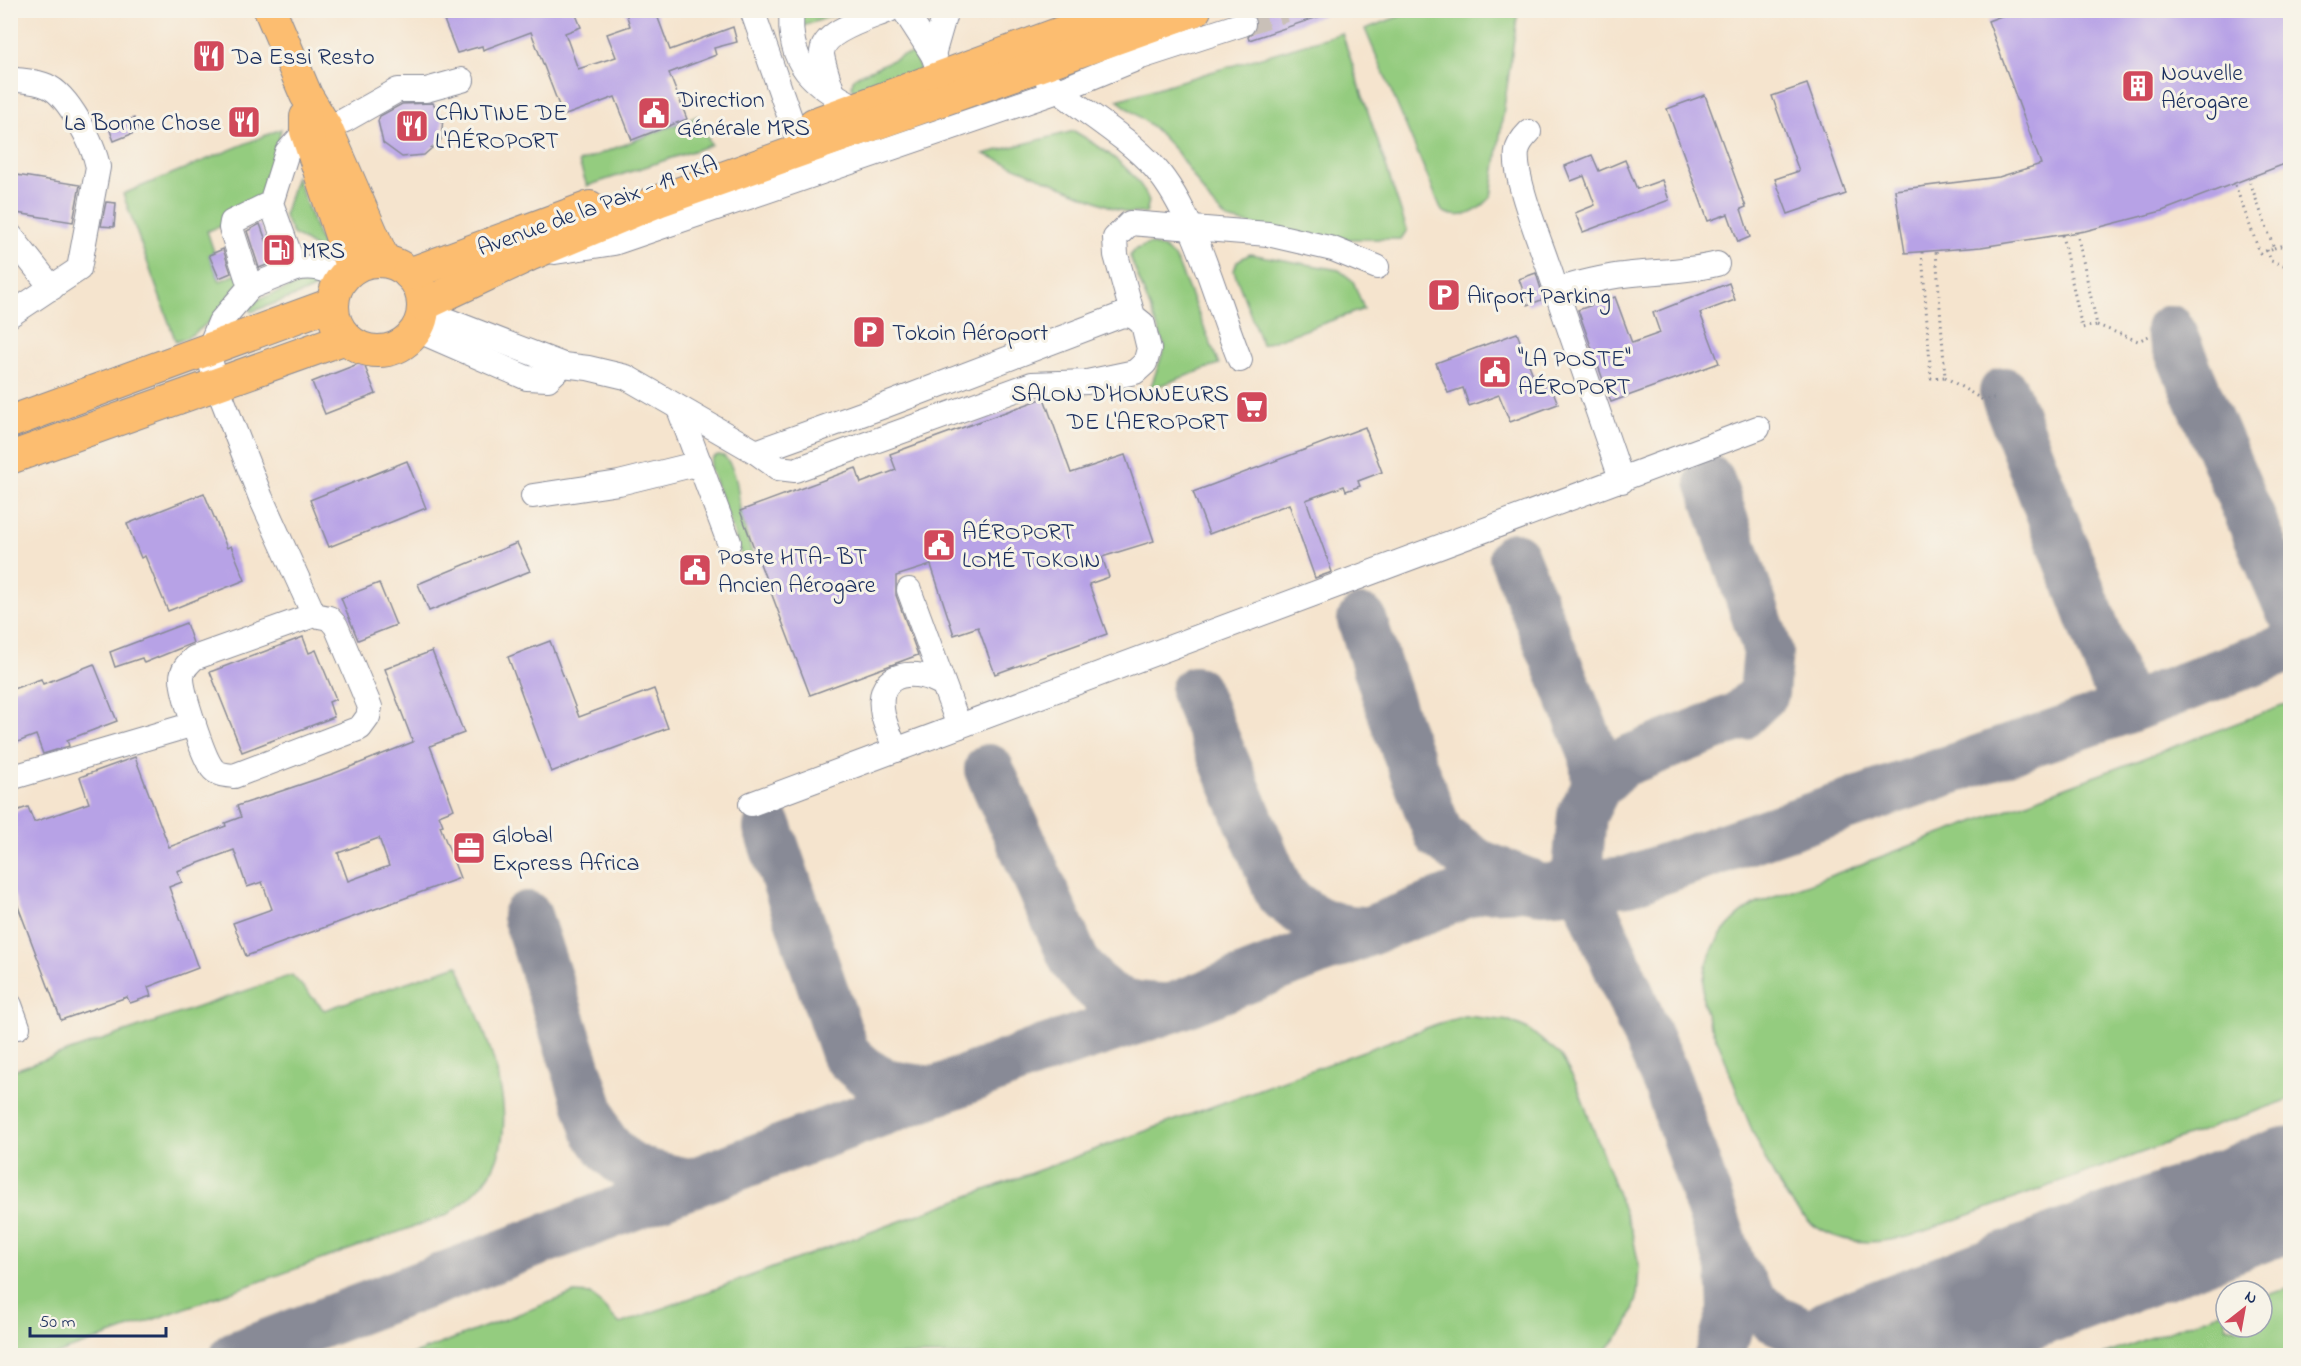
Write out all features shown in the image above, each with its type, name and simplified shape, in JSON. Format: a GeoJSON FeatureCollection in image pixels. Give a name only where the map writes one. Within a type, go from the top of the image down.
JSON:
{"type":"FeatureCollection","features":[{"type":"Feature","properties":{"kind":"main road"},"geometry":{"type":"LineString","coordinates":[[270,10],[306,95],[316,130],[342,284],[338,328],[346,338],[359,347],[375,351],[392,349],[406,342],[421,315],[529,255],[941,77],[1033,69],[1195,10]]}},
{"type":"Feature","properties":{"kind":"main road","name":"Avenue de la Paix - 19 TKA"},"geometry":{"type":"LineString","coordinates":[[397,268],[795,132],[846,102],[941,77],[1123,10]]}},
{"type":"Feature","properties":{"kind":"main road"},"geometry":{"type":"LineString","coordinates":[[316,130],[397,268],[417,283],[421,315]]}},
{"type":"Feature","properties":{"kind":"main road"},"geometry":{"type":"LineString","coordinates":[[10,422],[208,351],[342,284],[368,262],[397,268]]}},
{"type":"Feature","properties":{"kind":"main road"},"geometry":{"type":"LineString","coordinates":[[10,458],[346,338]]}},
{"type":"Feature","properties":{"kind":"lane"},"geometry":{"type":"LineString","coordinates":[[752,10],[795,132]]}},
{"type":"Feature","properties":{"kind":"lane"},"geometry":{"type":"LineString","coordinates":[[792,10],[789,34],[796,56],[810,76],[846,102]]}},
{"type":"Feature","properties":{"kind":"lane"},"geometry":{"type":"LineString","coordinates":[[846,102],[822,53],[825,45],[836,32],[889,10]]}},
{"type":"Feature","properties":{"kind":"lane"},"geometry":{"type":"LineString","coordinates":[[904,10],[941,77]]}},
{"type":"Feature","properties":{"kind":"lane"},"geometry":{"type":"LineString","coordinates":[[941,77],[946,10]]}},
{"type":"Feature","properties":{"kind":"lane"},"geometry":{"type":"LineString","coordinates":[[529,255],[614,243],[1058,91],[1141,57],[1243,24]]}},
{"type":"Feature","properties":{"kind":"lane"},"geometry":{"type":"LineString","coordinates":[[1033,69],[1058,91],[1118,134],[1156,170],[1191,230],[1240,360]]}},
{"type":"Feature","properties":{"kind":"lane"},"geometry":{"type":"LineString","coordinates":[[10,79],[47,86],[65,100],[96,154],[98,168],[79,269],[10,315]]}},
{"type":"Feature","properties":{"kind":"lane"},"geometry":{"type":"LineString","coordinates":[[295,269],[271,203],[287,152],[316,130],[398,90],[426,90],[462,80]]}},
{"type":"Feature","properties":{"kind":"lane"},"geometry":{"type":"LineString","coordinates":[[1529,132],[1517,151],[1517,165],[1556,290],[1622,481]]}},
{"type":"Feature","properties":{"kind":"lane"},"geometry":{"type":"LineString","coordinates":[[250,287],[231,228],[232,222],[271,203]]}},
{"type":"Feature","properties":{"kind":"lane"},"geometry":{"type":"LineString","coordinates":[[1133,316],[1116,255],[1115,238],[1130,223],[1191,230],[1268,234],[1333,249],[1377,267]]}},
{"type":"Feature","properties":{"kind":"lane"},"geometry":{"type":"LineString","coordinates":[[10,235],[52,288]]}},
{"type":"Feature","properties":{"kind":"lane"},"geometry":{"type":"LineString","coordinates":[[1556,290],[1610,277],[1689,271],[1717,264]]}},
{"type":"Feature","properties":{"kind":"lane"},"geometry":{"type":"LineString","coordinates":[[314,615],[261,498],[216,383],[208,351],[220,322],[250,287],[295,269],[310,266],[322,268],[342,284]]}},
{"type":"Feature","properties":{"kind":"lane"},"geometry":{"type":"LineString","coordinates":[[421,315],[527,378],[548,379],[563,365],[626,377],[756,452],[778,468],[795,470],[1032,384],[1087,382],[1135,372],[1145,363],[1149,349],[1143,324],[1133,316],[1122,315],[756,452]]}},
{"type":"Feature","properties":{"kind":"lane"},"geometry":{"type":"LineString","coordinates":[[679,409],[729,542]]}},
{"type":"Feature","properties":{"kind":"lane"},"geometry":{"type":"LineString","coordinates":[[751,804],[1622,481],[1758,428]]}},
{"type":"Feature","properties":{"kind":"lane"},"geometry":{"type":"LineString","coordinates":[[533,496],[619,483],[700,464]]}},
{"type":"Feature","properties":{"kind":"lane"},"geometry":{"type":"LineString","coordinates":[[909,590],[959,726]]}},
{"type":"Feature","properties":{"kind":"lane"},"geometry":{"type":"LineString","coordinates":[[314,615],[328,618],[336,626],[370,707],[369,717],[360,728],[234,776],[220,774],[212,769],[194,724],[182,678],[186,666],[194,658],[314,615]]}},
{"type":"Feature","properties":{"kind":"lane"},"geometry":{"type":"LineString","coordinates":[[896,750],[882,710],[882,696],[889,683],[899,676],[913,673],[930,677],[943,684]]}},
{"type":"Feature","properties":{"kind":"lane"},"geometry":{"type":"LineString","coordinates":[[10,778],[194,724]]}},
{"type":"Feature","properties":{"kind":"path"},"geometry":{"type":"LineString","coordinates":[[2249,180],[2274,248]]}},
{"type":"Feature","properties":{"kind":"path"},"geometry":{"type":"LineString","coordinates":[[2235,185],[2260,253],[2280,246],[2290,248]]}},
{"type":"Feature","properties":{"kind":"path"},"geometry":{"type":"LineString","coordinates":[[2077,233],[2097,325]]}},
{"type":"Feature","properties":{"kind":"path"},"geometry":{"type":"LineString","coordinates":[[2061,235],[2082,328],[2097,325],[2138,341],[2149,336]]}},
{"type":"Feature","properties":{"kind":"path"},"geometry":{"type":"LineString","coordinates":[[2267,250],[2271,261],[2290,267]]}},
{"type":"Feature","properties":{"kind":"path"},"geometry":{"type":"LineString","coordinates":[[1936,251],[1945,377]]}},
{"type":"Feature","properties":{"kind":"path"},"geometry":{"type":"LineString","coordinates":[[1922,252],[1931,378],[1945,377],[1983,400],[1994,398]]}},
{"type":"Feature","properties":{"kind":"green space"},"geometry":{"type":"Polygon","coordinates":[[[801,11],[846,11],[797,28],[801,11]]]}},
{"type":"Feature","properties":{"kind":"green space"},"geometry":{"type":"Polygon","coordinates":[[[1414,11],[1518,11],[1491,197],[1469,214],[1456,216],[1442,211],[1365,29],[1414,11]]]}},
{"type":"Feature","properties":{"kind":"green space"},"geometry":{"type":"Polygon","coordinates":[[[1342,33],[1407,230],[1401,239],[1300,236],[1227,219],[1211,203],[1177,152],[1154,128],[1117,100],[1342,33]]]}},
{"type":"Feature","properties":{"kind":"green space"},"geometry":{"type":"Polygon","coordinates":[[[913,54],[924,77],[855,93],[852,85],[855,77],[903,55],[913,54]]]}},
{"type":"Feature","properties":{"kind":"green space"},"geometry":{"type":"Polygon","coordinates":[[[698,116],[711,145],[587,186],[579,162],[698,116]]]}},
{"type":"Feature","properties":{"kind":"green space"},"geometry":{"type":"Polygon","coordinates":[[[281,129],[268,193],[243,219],[207,231],[214,252],[209,255],[220,281],[237,274],[240,281],[205,325],[187,338],[176,342],[123,194],[281,129]]]}},
{"type":"Feature","properties":{"kind":"green space"},"geometry":{"type":"Polygon","coordinates":[[[1074,131],[1117,160],[1136,179],[1149,201],[1146,213],[1128,213],[1111,207],[984,154],[1074,131]]]}},
{"type":"Feature","properties":{"kind":"green space"},"geometry":{"type":"Polygon","coordinates":[[[296,176],[325,254],[293,234],[284,216],[296,176]]]}},
{"type":"Feature","properties":{"kind":"green space"},"geometry":{"type":"Polygon","coordinates":[[[1149,244],[1164,248],[1176,259],[1219,364],[1150,389],[1165,347],[1130,256],[1134,250],[1149,244]]]}},
{"type":"Feature","properties":{"kind":"green space"},"geometry":{"type":"Polygon","coordinates":[[[1250,254],[1339,270],[1353,281],[1364,309],[1262,345],[1234,271],[1237,261],[1250,254]]]}},
{"type":"Feature","properties":{"kind":"green space"},"geometry":{"type":"Polygon","coordinates":[[[311,280],[318,285],[314,289],[251,312],[250,309],[259,299],[311,280]]]}},
{"type":"Feature","properties":{"kind":"green space"},"geometry":{"type":"Polygon","coordinates":[[[718,455],[724,456],[729,462],[737,482],[741,516],[753,557],[744,561],[710,467],[712,458],[718,455]]]}},
{"type":"Feature","properties":{"kind":"green space"},"geometry":{"type":"Polygon","coordinates":[[[2290,703],[2290,1099],[1911,1236],[1889,1240],[1855,1241],[1823,1231],[1805,1218],[1774,1176],[1761,1150],[1704,1006],[1703,985],[1710,956],[1724,931],[1734,920],[1758,903],[2290,703]]]}},
{"type":"Feature","properties":{"kind":"green space"},"geometry":{"type":"Polygon","coordinates":[[[458,965],[496,1068],[502,1095],[504,1122],[501,1148],[491,1172],[466,1200],[449,1214],[54,1355],[11,1355],[11,1071],[292,975],[324,1010],[458,965]]]}},
{"type":"Feature","properties":{"kind":"green space"},"geometry":{"type":"Polygon","coordinates":[[[1465,1016],[1510,1021],[1528,1029],[1560,1055],[1576,1083],[1632,1232],[1639,1266],[1637,1299],[1627,1326],[1602,1355],[411,1355],[574,1293],[591,1294],[620,1324],[1437,1024],[1465,1016]]]}},
{"type":"Feature","properties":{"kind":"green space"},"geometry":{"type":"Polygon","coordinates":[[[2290,1287],[2290,1355],[2103,1355],[2214,1314],[2214,1339],[2274,1339],[2274,1293],[2290,1287]]]}},
{"type":"Feature","properties":{"kind":"building"},"geometry":{"type":"Polygon","coordinates":[[[440,10],[574,10],[581,27],[565,33],[578,69],[616,57],[607,34],[630,26],[625,10],[655,10],[670,50],[733,27],[737,42],[714,48],[716,55],[669,73],[687,119],[632,140],[615,97],[563,116],[531,32],[483,50],[482,46],[457,53],[440,10]]]}},
{"type":"Feature","properties":{"kind":"building"},"geometry":{"type":"Polygon","coordinates":[[[1247,10],[1330,10],[1330,13],[1249,40],[1248,37],[1257,28],[1257,20],[1247,10]]]}},
{"type":"Feature","properties":{"kind":"building"},"geometry":{"type":"Polygon","coordinates":[[[2017,10],[2290,10],[2290,162],[2162,211],[2085,231],[1981,247],[1905,253],[1895,190],[1999,177],[2041,164],[1988,21],[2017,10]]]}},
{"type":"Feature","properties":{"kind":"building"},"geometry":{"type":"Polygon","coordinates":[[[1807,84],[1846,194],[1788,214],[1775,179],[1799,171],[1772,96],[1807,84]]]}},
{"type":"Feature","properties":{"kind":"building"},"geometry":{"type":"Polygon","coordinates":[[[1705,95],[1746,207],[1741,209],[1750,237],[1738,242],[1728,214],[1708,221],[1667,109],[1705,95]]]}},
{"type":"Feature","properties":{"kind":"building"},"geometry":{"type":"Polygon","coordinates":[[[433,103],[443,118],[441,140],[424,155],[402,157],[383,143],[378,121],[380,116],[402,104],[433,103]]]}},
{"type":"Feature","properties":{"kind":"building"},"geometry":{"type":"Polygon","coordinates":[[[134,118],[139,131],[114,141],[109,128],[134,118]]]}},
{"type":"Feature","properties":{"kind":"building"},"geometry":{"type":"Polygon","coordinates":[[[1592,155],[1599,171],[1625,160],[1637,189],[1662,180],[1669,200],[1583,232],[1575,213],[1595,205],[1584,176],[1571,181],[1565,166],[1592,155]]]}},
{"type":"Feature","properties":{"kind":"building"},"geometry":{"type":"Polygon","coordinates":[[[10,174],[80,185],[73,222],[10,212],[10,174]]]}},
{"type":"Feature","properties":{"kind":"building"},"geometry":{"type":"Polygon","coordinates":[[[106,202],[116,203],[114,227],[101,226],[106,202]]]}},
{"type":"Feature","properties":{"kind":"building"},"geometry":{"type":"Polygon","coordinates":[[[260,224],[274,262],[259,268],[247,231],[260,224]]]}},
{"type":"Feature","properties":{"kind":"building"},"geometry":{"type":"Polygon","coordinates":[[[223,249],[231,273],[219,278],[209,255],[223,249]]]}},
{"type":"Feature","properties":{"kind":"building"},"geometry":{"type":"Polygon","coordinates":[[[1536,273],[1544,299],[1528,305],[1519,279],[1536,273]]]}},
{"type":"Feature","properties":{"kind":"building"},"geometry":{"type":"Polygon","coordinates":[[[1729,283],[1735,300],[1700,313],[1719,363],[1611,402],[1578,310],[1615,297],[1632,343],[1660,333],[1653,313],[1729,283]]]}},
{"type":"Feature","properties":{"kind":"building"},"geometry":{"type":"Polygon","coordinates":[[[1517,333],[1538,388],[1550,383],[1558,404],[1510,422],[1499,395],[1469,406],[1463,388],[1448,393],[1436,363],[1517,333]]]}},
{"type":"Feature","properties":{"kind":"building"},"geometry":{"type":"Polygon","coordinates":[[[363,362],[376,394],[325,414],[312,382],[363,362]]]}},
{"type":"Feature","properties":{"kind":"building"},"geometry":{"type":"Polygon","coordinates":[[[1044,398],[1071,473],[1125,455],[1154,541],[1102,557],[1109,577],[1089,584],[1107,634],[995,674],[978,627],[954,635],[931,565],[896,576],[896,595],[918,655],[810,695],[740,511],[856,468],[861,483],[896,470],[890,454],[1044,398]]]}},
{"type":"Feature","properties":{"kind":"building"},"geometry":{"type":"Polygon","coordinates":[[[1365,427],[1382,472],[1358,481],[1360,486],[1346,491],[1344,486],[1306,500],[1332,572],[1315,578],[1289,504],[1209,534],[1193,492],[1365,427]]]}},
{"type":"Feature","properties":{"kind":"building"},"geometry":{"type":"Polygon","coordinates":[[[407,461],[426,508],[329,547],[310,500],[407,461]]]}},
{"type":"Feature","properties":{"kind":"building"},"geometry":{"type":"Polygon","coordinates":[[[204,493],[227,548],[231,546],[245,580],[168,611],[145,556],[141,558],[127,524],[204,493]]]}},
{"type":"Feature","properties":{"kind":"building"},"geometry":{"type":"Polygon","coordinates":[[[517,543],[530,571],[429,611],[418,584],[517,543]]]}},
{"type":"Feature","properties":{"kind":"building"},"geometry":{"type":"Polygon","coordinates":[[[379,583],[396,625],[358,640],[341,598],[379,583]]]}},
{"type":"Feature","properties":{"kind":"building"},"geometry":{"type":"Polygon","coordinates":[[[186,623],[193,643],[144,663],[142,658],[115,667],[110,652],[186,623]]]}},
{"type":"Feature","properties":{"kind":"building"},"geometry":{"type":"Polygon","coordinates":[[[303,637],[309,653],[316,650],[336,699],[329,702],[334,717],[242,752],[210,672],[303,637]]]}},
{"type":"Feature","properties":{"kind":"building"},"geometry":{"type":"Polygon","coordinates":[[[550,641],[579,717],[654,689],[668,728],[551,772],[508,657],[550,641]]]}},
{"type":"Feature","properties":{"kind":"building"},"geometry":{"type":"Polygon","coordinates":[[[432,651],[464,733],[430,746],[454,809],[439,815],[443,825],[440,826],[460,878],[246,956],[233,923],[272,909],[262,882],[247,887],[234,850],[177,871],[182,882],[169,887],[198,968],[148,987],[151,996],[130,1003],[127,997],[61,1020],[10,885],[10,813],[28,807],[34,822],[89,803],[80,777],[135,757],[169,847],[226,826],[225,823],[241,817],[237,806],[335,773],[413,742],[385,669],[432,651]],[[379,838],[338,853],[348,881],[389,866],[379,838]]]}},
{"type":"Feature","properties":{"kind":"building"},"geometry":{"type":"Polygon","coordinates":[[[94,664],[117,721],[67,740],[69,746],[43,754],[36,735],[10,745],[10,690],[41,679],[43,684],[94,664]]]}},
{"type":"Feature","properties":{"kind":"taxiway"},"geometry":{"type":"LineString","coordinates":[[2170,330],[2290,610]]}},
{"type":"Feature","properties":{"kind":"taxiway"},"geometry":{"type":"LineString","coordinates":[[2004,392],[2126,709]]}},
{"type":"Feature","properties":{"kind":"taxiway"},"geometry":{"type":"LineString","coordinates":[[1710,481],[1768,651],[1764,693],[1740,716],[1621,763],[1596,787],[1582,815],[1577,872],[1668,1084],[1731,1267],[1753,1302],[1773,1318],[1821,1340],[1857,1342],[1897,1335]]}},
{"type":"Feature","properties":{"kind":"taxiway"},"geometry":{"type":"LineString","coordinates":[[1514,557],[1594,755],[1596,787]]}},
{"type":"Feature","properties":{"kind":"taxiway"},"geometry":{"type":"LineString","coordinates":[[1362,620],[1396,724],[1439,835],[1476,863],[1528,883]]}},
{"type":"Feature","properties":{"kind":"taxiway"},"geometry":{"type":"LineString","coordinates":[[235,1356],[1044,1050],[1172,1008],[1479,888],[1523,886],[1542,889],[1628,881],[2126,709],[2290,647]]}},
{"type":"Feature","properties":{"kind":"taxiway"},"geometry":{"type":"LineString","coordinates":[[1195,691],[1280,894],[1298,909],[1327,925],[1362,931]]}},
{"type":"Feature","properties":{"kind":"taxiway"},"geometry":{"type":"LineString","coordinates":[[989,769],[1075,962],[1095,985],[1115,999],[1138,1006],[1169,1008]]}},
{"type":"Feature","properties":{"kind":"taxiway"},"geometry":{"type":"LineString","coordinates":[[768,828],[845,1053],[876,1079],[897,1086],[937,1091]]}},
{"type":"Feature","properties":{"kind":"taxiway"},"geometry":{"type":"LineString","coordinates":[[527,916],[597,1132],[606,1145],[625,1163],[647,1173],[689,1183]]}},
{"type":"Feature","properties":{"kind":"taxiway"},"geometry":{"type":"LineString","coordinates":[[1719,1356],[1733,1310],[1731,1267]]}},
{"type":"Feature","properties":{"kind":"runway"},"geometry":{"type":"LineString","coordinates":[[1846,1356],[2290,1188]]}},
{"type":"Feature","properties":{"kind":"tunnel"},"geometry":{"type":"LineString","coordinates":[[1243,24],[1285,10]]}},
{"type":"Feature","properties":{"kind":"place","name":"Da Essi Resto"},"geometry":{"type":"Point","coordinates":[209,56]}},
{"type":"Feature","properties":{"kind":"place","name":"Nouvelle Aérogare"},"geometry":{"type":"Point","coordinates":[2138,86]}},
{"type":"Feature","properties":{"kind":"place","name":"Direction Générale MRS"},"geometry":{"type":"Point","coordinates":[654,113]}},
{"type":"Feature","properties":{"kind":"place","name":"La Bonne Chose"},"geometry":{"type":"Point","coordinates":[244,122]}},
{"type":"Feature","properties":{"kind":"place","name":"CANTINE DE L'AÉROPORT"},"geometry":{"type":"Point","coordinates":[412,126]}},
{"type":"Feature","properties":{"kind":"place","name":"MRS"},"geometry":{"type":"Point","coordinates":[279,250]}},
{"type":"Feature","properties":{"kind":"place","name":"Airport Parking"},"geometry":{"type":"Point","coordinates":[1444,295]}},
{"type":"Feature","properties":{"kind":"place","name":"Tokoin Aéroport"},"geometry":{"type":"Point","coordinates":[869,332]}},
{"type":"Feature","properties":{"kind":"place","name":"\"LA POSTE\" AÉROPORT"},"geometry":{"type":"Point","coordinates":[1495,372]}},
{"type":"Feature","properties":{"kind":"place","name":"SALON D'HONNEURS DE L'AEROPORT"},"geometry":{"type":"Point","coordinates":[1252,407]}},
{"type":"Feature","properties":{"kind":"place","name":"AÉROPORT LOMÉ TOKOIN"},"geometry":{"type":"Point","coordinates":[939,545]}},
{"type":"Feature","properties":{"kind":"place","name":"Poste HTA- BT Ancien Aérogare"},"geometry":{"type":"Point","coordinates":[695,570]}},
{"type":"Feature","properties":{"kind":"place","name":"Global Express Africa"},"geometry":{"type":"Point","coordinates":[469,848]}}]}
